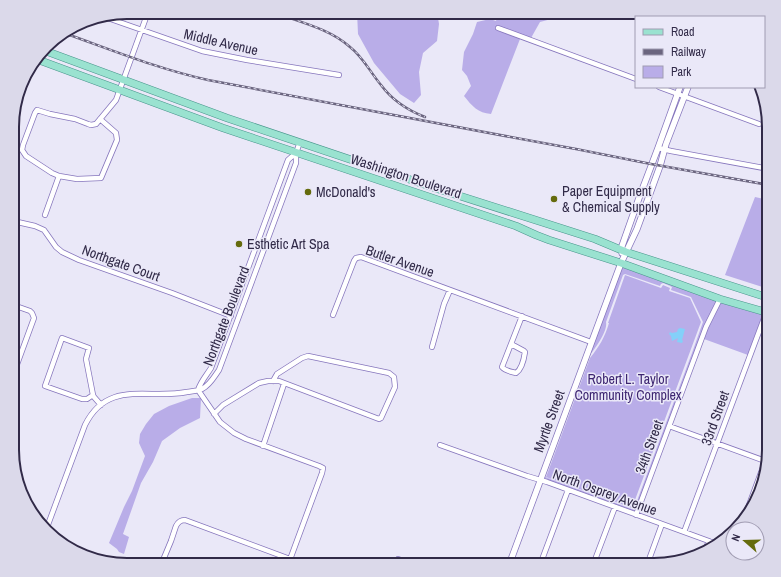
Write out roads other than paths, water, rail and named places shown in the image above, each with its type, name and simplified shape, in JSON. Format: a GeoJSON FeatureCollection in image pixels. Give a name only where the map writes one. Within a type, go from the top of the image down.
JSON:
{"type":"FeatureCollection","features":[{"type":"Feature","properties":{"kind":"main road","name":"Washington Boulevard"},"geometry":{"type":"LineString","coordinates":[[49,53],[227,118],[438,189],[595,239],[624,252],[762,296]]}},
{"type":"Feature","properties":{"kind":"main road","name":"Washington Boulevard"},"geometry":{"type":"LineString","coordinates":[[42,61],[223,128],[516,226],[549,240],[762,311]]}},
{"type":"Feature","properties":{"kind":"street"},"geometry":{"type":"LineString","coordinates":[[100,119],[114,131],[117,136],[101,178],[77,179],[59,176],[26,156],[22,150],[37,110],[75,119],[91,125],[96,124],[100,119],[116,100],[145,19]]}},
{"type":"Feature","properties":{"kind":"street","name":"Middle Avenue"},"geometry":{"type":"LineString","coordinates":[[113,20],[202,51],[339,75]]}},
{"type":"Feature","properties":{"kind":"street"},"geometry":{"type":"LineString","coordinates":[[498,28],[635,79]]}},
{"type":"Feature","properties":{"kind":"street"},"geometry":{"type":"LineString","coordinates":[[662,88],[759,124]]}},
{"type":"Feature","properties":{"kind":"street","name":"Myrtle Street"},"geometry":{"type":"LineString","coordinates":[[624,252],[622,246],[680,88]]}},
{"type":"Feature","properties":{"kind":"street","name":"Myrtle Street"},"geometry":{"type":"LineString","coordinates":[[512,558],[624,252],[637,230],[688,88]]}},
{"type":"Feature","properties":{"kind":"street","name":"Northgate Boulevard"},"geometry":{"type":"LineString","coordinates":[[48,523],[85,425],[92,413],[110,399],[123,395],[175,395],[203,389],[209,384],[219,370],[296,163],[296,153],[300,142]]}},
{"type":"Feature","properties":{"kind":"street"},"geometry":{"type":"LineString","coordinates":[[658,148],[762,168]]}},
{"type":"Feature","properties":{"kind":"street","name":"Northgate Boulevard"},"geometry":{"type":"LineString","coordinates":[[198,390],[200,382],[205,378],[211,368],[288,160],[296,153]]}},
{"type":"Feature","properties":{"kind":"street"},"geometry":{"type":"LineString","coordinates":[[45,215],[59,176]]}},
{"type":"Feature","properties":{"kind":"street","name":"Northgate Court"},"geometry":{"type":"LineString","coordinates":[[19,222],[44,230],[56,247],[62,252],[79,260],[231,316]]}},
{"type":"Feature","properties":{"kind":"street","name":"Butler Avenue"},"geometry":{"type":"LineString","coordinates":[[333,315],[354,261],[356,258],[361,257],[591,342]]}},
{"type":"Feature","properties":{"kind":"street"},"geometry":{"type":"LineString","coordinates":[[432,347],[444,304],[450,290]]}},
{"type":"Feature","properties":{"kind":"street","name":"34th Street"},"geometry":{"type":"LineString","coordinates":[[636,515],[706,327],[720,298]]}},
{"type":"Feature","properties":{"kind":"street"},"geometry":{"type":"LineString","coordinates":[[19,307],[30,311],[33,315],[34,321],[19,360]]}},
{"type":"Feature","properties":{"kind":"street"},"geometry":{"type":"LineString","coordinates":[[511,344],[525,352],[522,366],[516,373],[503,369],[502,367],[511,344],[522,316]]}},
{"type":"Feature","properties":{"kind":"street","name":"33rd Street"},"geometry":{"type":"LineString","coordinates":[[684,532],[762,328]]}},
{"type":"Feature","properties":{"kind":"street"},"geometry":{"type":"LineString","coordinates":[[93,395],[87,399],[82,399],[45,386],[62,338],[88,348],[86,359],[93,395],[101,405]]}},
{"type":"Feature","properties":{"kind":"street"},"geometry":{"type":"LineString","coordinates":[[214,414],[223,405],[259,383],[273,380],[379,419],[381,418],[395,385],[394,377],[389,373],[308,356],[302,358],[277,374],[273,380]]}},
{"type":"Feature","properties":{"kind":"street"},"geometry":{"type":"LineString","coordinates":[[263,446],[284,384]]}},
{"type":"Feature","properties":{"kind":"street"},"geometry":{"type":"LineString","coordinates":[[198,390],[220,422],[240,436],[323,468],[290,558]]}},
{"type":"Feature","properties":{"kind":"street"},"geometry":{"type":"LineString","coordinates":[[669,426],[762,459]]}},
{"type":"Feature","properties":{"kind":"street","name":"North Osprey Avenue"},"geometry":{"type":"LineString","coordinates":[[440,445],[709,541]]}},
{"type":"Feature","properties":{"kind":"street"},"geometry":{"type":"LineString","coordinates":[[543,558],[568,490]]}},
{"type":"Feature","properties":{"kind":"street"},"geometry":{"type":"LineString","coordinates":[[596,558],[615,507]]}},
{"type":"Feature","properties":{"kind":"street"},"geometry":{"type":"LineString","coordinates":[[164,558],[176,526],[180,521],[185,520],[287,558]]}},
{"type":"Feature","properties":{"kind":"street"},"geometry":{"type":"LineString","coordinates":[[650,558],[662,524]]}},
{"type":"Feature","properties":{"kind":"water"},"geometry":{"type":"Polygon","coordinates":[[[680,328],[685,329],[682,343],[677,342],[678,338],[672,341],[669,334],[670,332],[677,332],[680,328]]]}},
{"type":"Feature","properties":{"kind":"railway"},"geometry":{"type":"LineString","coordinates":[[292,19],[324,31],[342,41],[359,55],[377,80],[395,100],[406,108],[425,117]]}},
{"type":"Feature","properties":{"kind":"railway"},"geometry":{"type":"LineString","coordinates":[[70,35],[153,65],[189,76],[762,184]]}},
{"type":"Feature","properties":{"kind":"place","name":"McDonald's"},"geometry":{"type":"Point","coordinates":[308,192]}},
{"type":"Feature","properties":{"kind":"place","name":"Paper Equipment & Chemical Supply"},"geometry":{"type":"Point","coordinates":[554,199]}},
{"type":"Feature","properties":{"kind":"place","name":"Esthetic Art Spa"},"geometry":{"type":"Point","coordinates":[239,244]}},
{"type":"Feature","properties":{"kind":"park label","name":"Robert L. Taylor Community Complex"},"geometry":{"type":"Point","coordinates":[628,388]}}]}
